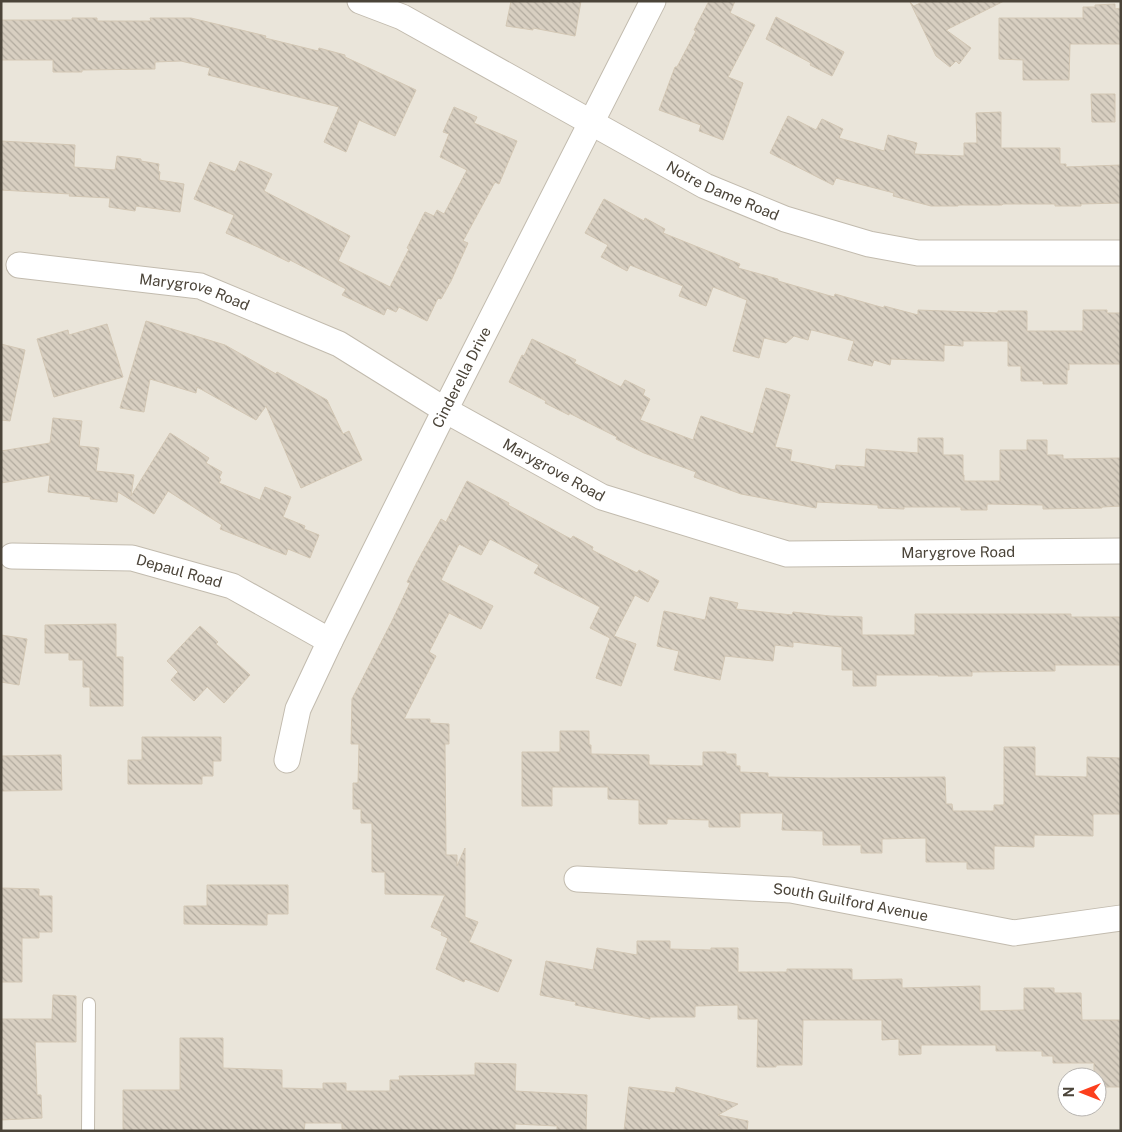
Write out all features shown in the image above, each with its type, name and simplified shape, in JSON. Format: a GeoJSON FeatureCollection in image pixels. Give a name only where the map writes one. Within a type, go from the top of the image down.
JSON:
{"type":"FeatureCollection","features":[{"type":"Feature","properties":{"kind":"street","name":"Notre Dame Road"},"geometry":{"type":"LineString","coordinates":[[360,1],[402,17],[705,186],[785,219],[869,244],[918,253],[1121,253]]}},
{"type":"Feature","properties":{"kind":"street","name":"Cinderella Drive"},"geometry":{"type":"LineString","coordinates":[[287,760],[298,709],[330,641],[653,1]]}},
{"type":"Feature","properties":{"kind":"street","name":"Marygrove Road"},"geometry":{"type":"LineString","coordinates":[[19,265],[200,286],[339,344],[445,410],[602,497],[787,554],[1121,551]]}},
{"type":"Feature","properties":{"kind":"street","name":"Depaul Road"},"geometry":{"type":"LineString","coordinates":[[12,556],[132,558],[232,586],[330,641]]}},
{"type":"Feature","properties":{"kind":"street","name":"South Guilford Avenue"},"geometry":{"type":"LineString","coordinates":[[577,879],[791,890],[1014,933],[1121,918]]}},
{"type":"Feature","properties":{"kind":"lane"},"geometry":{"type":"LineString","coordinates":[[88,1131],[89,1004]]}},
{"type":"Feature","properties":{"kind":"shaded area"},"geometry":{"type":"Polygon","coordinates":[[[1,1],[1121,1],[1121,1131],[1,1131],[1,1]]]}},
{"type":"Feature","properties":{"kind":"building"},"geometry":{"type":"Polygon","coordinates":[[[511,1],[581,1],[575,36],[533,28],[533,30],[506,26],[511,1]]]}},
{"type":"Feature","properties":{"kind":"building"},"geometry":{"type":"Polygon","coordinates":[[[709,1],[735,1],[730,13],[755,25],[728,77],[743,83],[723,140],[699,131],[701,125],[659,110],[675,67],[677,67],[696,31],[694,30],[709,1]]]}},
{"type":"Feature","properties":{"kind":"building"},"geometry":{"type":"Polygon","coordinates":[[[924,1],[1004,1],[946,30],[971,48],[959,64],[956,61],[950,67],[936,56],[910,2],[914,6],[924,1]]]}},
{"type":"Feature","properties":{"kind":"building"},"geometry":{"type":"Polygon","coordinates":[[[1115,4],[1115,9],[1121,8],[1121,44],[1070,44],[1069,80],[1023,80],[1023,60],[999,59],[999,18],[1083,18],[1083,7],[1115,4]]]}},
{"type":"Feature","properties":{"kind":"building"},"geometry":{"type":"Polygon","coordinates":[[[776,17],[844,52],[832,76],[766,39],[776,17]]]}},
{"type":"Feature","properties":{"kind":"building"},"geometry":{"type":"Polygon","coordinates":[[[72,18],[97,18],[97,21],[151,21],[150,18],[191,18],[318,51],[319,48],[345,55],[345,57],[416,90],[395,136],[359,120],[346,152],[324,142],[339,107],[208,75],[210,68],[181,61],[155,62],[155,69],[53,72],[53,60],[1,60],[1,20],[72,20],[72,18]]]}},
{"type":"Feature","properties":{"kind":"building"},"geometry":{"type":"Polygon","coordinates":[[[1091,94],[1115,94],[1115,122],[1092,122],[1091,94]]]}},
{"type":"Feature","properties":{"kind":"building"},"geometry":{"type":"Polygon","coordinates":[[[454,107],[477,117],[474,123],[517,141],[499,184],[495,182],[463,241],[468,243],[451,281],[441,299],[438,298],[427,321],[399,307],[396,312],[387,308],[384,315],[342,295],[346,289],[290,260],[289,262],[226,233],[234,215],[194,199],[210,162],[235,172],[240,161],[272,174],[264,191],[350,236],[338,261],[390,287],[425,212],[434,216],[437,210],[444,214],[467,170],[440,157],[449,134],[443,132],[454,107]]]}},
{"type":"Feature","properties":{"kind":"building"},"geometry":{"type":"Polygon","coordinates":[[[1001,112],[1001,148],[1060,148],[1060,164],[1066,164],[1066,167],[1121,165],[1121,203],[1081,204],[1081,206],[1003,204],[931,206],[893,196],[894,193],[836,178],[833,185],[770,153],[788,116],[816,130],[822,119],[843,129],[839,138],[884,151],[888,135],[917,143],[914,154],[964,156],[964,143],[977,143],[976,113],[1001,112]]]}},
{"type":"Feature","properties":{"kind":"building"},"geometry":{"type":"Polygon","coordinates":[[[1,141],[75,145],[74,167],[115,170],[117,156],[141,159],[141,161],[159,164],[159,180],[184,184],[180,212],[136,206],[135,211],[109,207],[110,198],[1,190],[1,141]]]}},
{"type":"Feature","properties":{"kind":"building"},"geometry":{"type":"Polygon","coordinates":[[[604,199],[644,221],[645,218],[665,229],[663,233],[740,264],[738,268],[834,297],[835,294],[884,308],[884,306],[918,315],[918,310],[998,313],[998,311],[1027,311],[1027,331],[1083,331],[1083,310],[1107,310],[1107,313],[1121,313],[1121,364],[1069,364],[1067,384],[1043,384],[1043,381],[1021,381],[1021,366],[1008,366],[1008,341],[963,341],[963,346],[944,345],[944,361],[891,359],[890,365],[874,360],[872,366],[848,360],[854,341],[812,330],[808,340],[794,336],[786,343],[764,338],[759,358],[733,351],[747,300],[713,287],[706,306],[679,296],[683,286],[630,265],[627,271],[601,257],[608,245],[585,233],[604,199]]]}},
{"type":"Feature","properties":{"kind":"building"},"geometry":{"type":"Polygon","coordinates":[[[146,321],[225,345],[327,400],[343,434],[349,431],[362,460],[301,488],[266,406],[256,420],[197,387],[196,393],[150,379],[144,412],[120,408],[146,321]]]}},
{"type":"Feature","properties":{"kind":"building"},"geometry":{"type":"Polygon","coordinates":[[[107,324],[123,377],[54,397],[37,339],[68,330],[69,335],[107,324]]]}},
{"type":"Feature","properties":{"kind":"building"},"geometry":{"type":"Polygon","coordinates":[[[532,339],[576,360],[574,363],[621,387],[625,380],[645,390],[643,395],[650,399],[640,420],[693,440],[701,416],[753,434],[766,388],[790,395],[775,447],[792,450],[790,461],[835,470],[836,465],[865,467],[866,449],[918,453],[918,438],[943,438],[943,455],[963,455],[964,481],[1000,481],[1000,450],[1027,450],[1027,440],[1047,440],[1047,455],[1063,455],[1063,459],[1121,458],[1121,506],[1043,509],[1043,505],[987,504],[987,510],[961,510],[961,507],[904,507],[904,509],[878,508],[878,505],[817,502],[816,508],[741,494],[694,477],[696,472],[644,453],[616,439],[617,437],[545,403],[546,401],[509,382],[532,339]]]}},
{"type":"Feature","properties":{"kind":"building"},"geometry":{"type":"Polygon","coordinates":[[[1,344],[25,350],[10,421],[1,420],[1,344]]]}},
{"type":"Feature","properties":{"kind":"building"},"geometry":{"type":"Polygon","coordinates":[[[53,418],[82,421],[79,446],[99,448],[96,471],[134,475],[131,496],[170,433],[209,458],[206,463],[222,472],[219,483],[260,500],[265,487],[291,497],[283,517],[305,526],[304,529],[319,535],[310,558],[288,549],[286,555],[220,529],[222,525],[168,491],[154,514],[118,492],[117,502],[48,492],[50,475],[1,483],[1,451],[50,443],[53,418]]]}},
{"type":"Feature","properties":{"kind":"building"},"geometry":{"type":"Polygon","coordinates":[[[467,481],[571,539],[573,536],[593,547],[592,550],[637,573],[639,570],[659,581],[648,602],[635,595],[614,636],[636,644],[621,686],[596,678],[610,638],[590,628],[600,607],[534,573],[539,565],[490,539],[481,555],[459,544],[441,580],[493,606],[481,629],[449,613],[429,652],[436,656],[404,719],[430,719],[430,723],[449,724],[449,744],[445,744],[446,855],[457,855],[457,866],[465,848],[465,917],[478,922],[469,942],[512,960],[498,992],[465,979],[464,982],[436,969],[448,938],[441,935],[442,932],[431,927],[445,895],[385,894],[385,872],[372,872],[372,823],[361,823],[361,809],[353,809],[353,783],[358,783],[359,744],[351,744],[352,699],[392,621],[410,583],[407,582],[417,562],[441,519],[446,522],[467,481]]]}},
{"type":"Feature","properties":{"kind":"building"},"geometry":{"type":"Polygon","coordinates":[[[710,597],[738,603],[736,609],[792,615],[793,612],[862,617],[862,635],[915,635],[915,614],[1071,614],[1071,617],[1121,617],[1121,665],[1055,665],[1055,671],[972,672],[972,676],[876,675],[876,686],[853,686],[853,670],[842,670],[842,647],[793,642],[793,647],[775,645],[773,661],[725,656],[720,680],[674,670],[679,651],[657,646],[664,611],[705,620],[710,597]]]}},
{"type":"Feature","properties":{"kind":"building"},"geometry":{"type":"Polygon","coordinates":[[[116,624],[116,657],[123,657],[123,706],[90,706],[90,687],[83,687],[83,660],[69,660],[69,653],[45,653],[45,625],[116,624]]]}},
{"type":"Feature","properties":{"kind":"building"},"geometry":{"type":"Polygon","coordinates":[[[200,626],[218,642],[216,644],[250,675],[224,703],[207,687],[194,701],[171,680],[178,672],[167,661],[200,626]]]}},
{"type":"Feature","properties":{"kind":"building"},"geometry":{"type":"Polygon","coordinates":[[[1,635],[27,639],[19,685],[1,682],[1,635]]]}},
{"type":"Feature","properties":{"kind":"building"},"geometry":{"type":"Polygon","coordinates":[[[560,731],[589,731],[591,754],[649,755],[649,765],[703,766],[703,752],[726,752],[726,754],[736,754],[736,766],[740,766],[740,772],[768,773],[768,777],[945,777],[946,804],[952,804],[953,811],[994,811],[994,805],[1004,805],[1004,747],[1035,747],[1035,776],[1087,777],[1087,757],[1121,758],[1121,814],[1093,814],[1093,836],[1034,835],[1034,847],[994,846],[994,869],[967,869],[967,862],[926,862],[926,838],[882,839],[882,853],[861,853],[861,845],[823,845],[823,831],[782,830],[783,813],[740,813],[740,827],[709,827],[709,820],[667,819],[667,824],[639,824],[639,800],[608,799],[608,787],[552,787],[552,806],[522,806],[522,752],[560,752],[560,731]]]}},
{"type":"Feature","properties":{"kind":"building"},"geometry":{"type":"Polygon","coordinates":[[[142,737],[221,737],[221,761],[213,761],[213,776],[202,776],[202,784],[128,784],[128,760],[142,760],[142,737]]]}},
{"type":"Feature","properties":{"kind":"building"},"geometry":{"type":"Polygon","coordinates":[[[61,755],[62,790],[1,791],[1,756],[61,755]]]}},
{"type":"Feature","properties":{"kind":"building"},"geometry":{"type":"Polygon","coordinates":[[[207,885],[288,885],[288,914],[267,914],[267,925],[184,924],[184,906],[207,906],[207,885]]]}},
{"type":"Feature","properties":{"kind":"building"},"geometry":{"type":"Polygon","coordinates":[[[1,888],[39,889],[39,896],[52,896],[52,932],[39,932],[39,938],[22,938],[22,982],[1,982],[1,888]]]}},
{"type":"Feature","properties":{"kind":"building"},"geometry":{"type":"Polygon","coordinates":[[[637,941],[670,941],[670,949],[711,950],[711,948],[738,948],[738,972],[787,972],[787,969],[852,969],[852,980],[902,979],[902,988],[980,986],[980,1011],[1024,1010],[1024,988],[1054,988],[1054,993],[1081,993],[1082,1020],[1121,1020],[1121,1087],[1107,1087],[1107,1067],[1094,1067],[1094,1063],[1053,1063],[1053,1056],[1042,1056],[1042,1051],[996,1051],[996,1045],[921,1045],[921,1054],[899,1055],[899,1039],[882,1040],[882,1020],[803,1020],[802,1065],[757,1067],[758,1019],[738,1019],[738,1005],[695,1006],[695,1017],[650,1017],[650,1019],[575,1005],[576,1002],[540,995],[546,961],[593,970],[597,948],[637,955],[637,941]]]}},
{"type":"Feature","properties":{"kind":"building"},"geometry":{"type":"Polygon","coordinates":[[[53,995],[76,996],[76,1042],[35,1042],[37,1095],[41,1095],[42,1118],[1,1120],[1,1019],[52,1019],[53,995]]]}},
{"type":"Feature","properties":{"kind":"building"},"geometry":{"type":"Polygon","coordinates":[[[180,1038],[223,1038],[223,1068],[282,1070],[282,1088],[323,1089],[323,1083],[346,1083],[346,1091],[390,1091],[390,1080],[400,1080],[399,1076],[475,1075],[475,1063],[516,1064],[515,1091],[587,1095],[586,1131],[557,1131],[557,1126],[515,1124],[515,1131],[345,1131],[345,1129],[342,1129],[342,1123],[305,1123],[304,1131],[123,1131],[123,1090],[180,1090],[180,1038]]]}},
{"type":"Feature","properties":{"kind":"building"},"geometry":{"type":"Polygon","coordinates":[[[629,1087],[675,1093],[676,1087],[738,1104],[718,1115],[748,1121],[747,1131],[624,1131],[629,1087]]]}}]}
